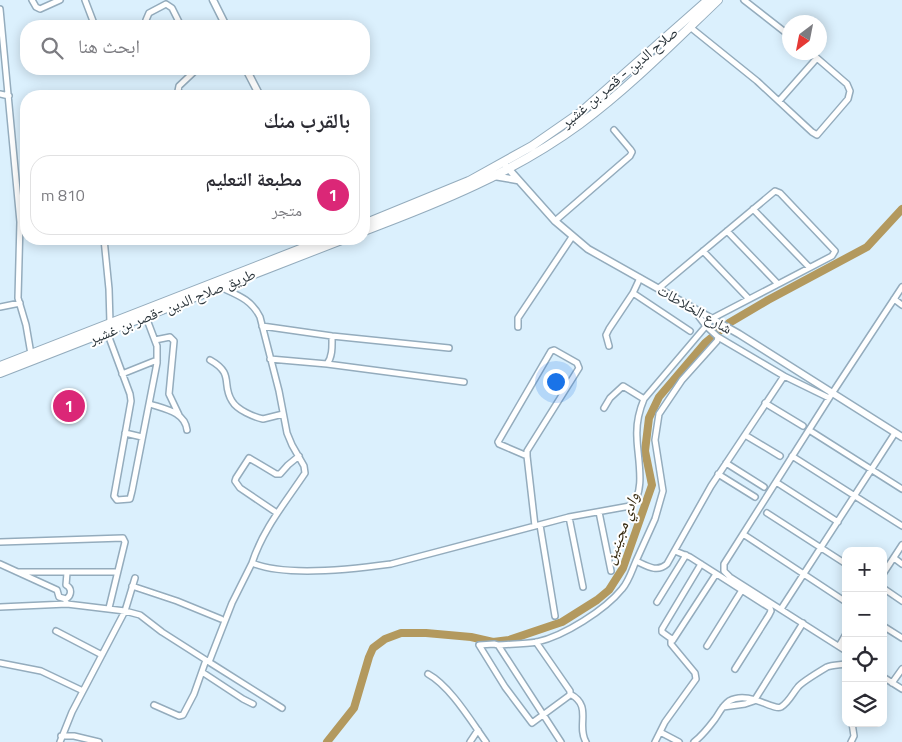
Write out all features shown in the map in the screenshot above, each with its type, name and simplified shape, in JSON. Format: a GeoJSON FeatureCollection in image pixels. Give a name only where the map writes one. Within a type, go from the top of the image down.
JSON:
{"type":"FeatureCollection","features":[{"type":"Feature","properties":{"kind":"highway"},"geometry":{"type":"LineString","coordinates":[[370,228],[494,176],[506,165],[522,160],[560,138],[593,113],[654,61],[690,27],[712,2]]}},
{"type":"Feature","properties":{"kind":"highway","name":"صلاح الدين - قصر بن غشير"},"geometry":{"type":"LineString","coordinates":[[370,222],[470,185],[506,165],[581,112],[712,2]]}},
{"type":"Feature","properties":{"kind":"highway"},"geometry":{"type":"LineString","coordinates":[[0,366],[311,245]]}},
{"type":"Feature","properties":{"kind":"highway","name":"طريق صلاح الدين -قصر بن غشير"},"geometry":{"type":"LineString","coordinates":[[0,373],[328,245]]}},
{"type":"Feature","properties":{"kind":"main road"},"geometry":{"type":"LineString","coordinates":[[213,0],[223,20]]}},
{"type":"Feature","properties":{"kind":"main road"},"geometry":{"type":"LineString","coordinates":[[249,75],[257,90]]}},
{"type":"Feature","properties":{"kind":"main road"},"geometry":{"type":"LineString","coordinates":[[494,176],[519,180],[517,172],[522,160]]}},
{"type":"Feature","properties":{"kind":"main road","name":"شارع الخلاطات"},"geometry":{"type":"LineString","coordinates":[[506,165],[555,221],[588,249],[713,318],[831,395],[902,437]]}},
{"type":"Feature","properties":{"kind":"street"},"geometry":{"type":"LineString","coordinates":[[32,0],[36,7],[40,8],[60,0]]}},
{"type":"Feature","properties":{"kind":"street"},"geometry":{"type":"LineString","coordinates":[[85,0],[92,20]]}},
{"type":"Feature","properties":{"kind":"street"},"geometry":{"type":"LineString","coordinates":[[744,0],[782,30]]}},
{"type":"Feature","properties":{"kind":"street"},"geometry":{"type":"LineString","coordinates":[[146,20],[148,12],[166,4],[172,8],[179,20]]}},
{"type":"Feature","properties":{"kind":"street"},"geometry":{"type":"LineString","coordinates":[[0,9],[20,198]]}},
{"type":"Feature","properties":{"kind":"street"},"geometry":{"type":"LineString","coordinates":[[690,27],[757,81],[814,134],[818,134],[848,99],[850,94],[847,84],[819,60]]}},
{"type":"Feature","properties":{"kind":"street"},"geometry":{"type":"LineString","coordinates":[[779,101],[815,60]]}},
{"type":"Feature","properties":{"kind":"street"},"geometry":{"type":"LineString","coordinates":[[178,90],[179,86],[191,75]]}},
{"type":"Feature","properties":{"kind":"street"},"geometry":{"type":"LineString","coordinates":[[0,94],[9,96]]}},
{"type":"Feature","properties":{"kind":"street"},"geometry":{"type":"LineString","coordinates":[[555,221],[630,156],[632,152],[614,130]]}},
{"type":"Feature","properties":{"kind":"street"},"geometry":{"type":"LineString","coordinates":[[252,563],[262,567],[308,570],[373,566],[400,562],[569,517],[630,506],[634,502],[641,474],[637,436],[638,419],[644,399],[713,318],[832,256],[835,251],[780,193],[775,191],[659,288]]}},
{"type":"Feature","properties":{"kind":"street"},"geometry":{"type":"LineString","coordinates":[[752,210],[809,267]]}},
{"type":"Feature","properties":{"kind":"street"},"geometry":{"type":"LineString","coordinates":[[727,231],[778,284]]}},
{"type":"Feature","properties":{"kind":"street"},"geometry":{"type":"LineString","coordinates":[[518,327],[518,318],[572,236]]}},
{"type":"Feature","properties":{"kind":"street"},"geometry":{"type":"LineString","coordinates":[[21,245],[18,298],[26,325],[31,354]]}},
{"type":"Feature","properties":{"kind":"street"},"geometry":{"type":"LineString","coordinates":[[105,245],[110,323]]}},
{"type":"Feature","properties":{"kind":"street"},"geometry":{"type":"LineString","coordinates":[[703,252],[749,298]]}},
{"type":"Feature","properties":{"kind":"street"},"geometry":{"type":"LineString","coordinates":[[609,346],[606,335],[608,329],[633,293],[640,278]]}},
{"type":"Feature","properties":{"kind":"street"},"geometry":{"type":"LineString","coordinates":[[154,705],[179,716],[183,715],[194,694],[260,542],[277,513],[305,473],[304,466],[292,445],[257,312],[245,298],[220,287]]}},
{"type":"Feature","properties":{"kind":"street"},"geometry":{"type":"LineString","coordinates":[[842,648],[730,577],[724,571],[724,564],[902,287]]}},
{"type":"Feature","properties":{"kind":"street"},"geometry":{"type":"LineString","coordinates":[[633,293],[690,330]]}},
{"type":"Feature","properties":{"kind":"street"},"geometry":{"type":"LineString","coordinates":[[894,299],[902,305]]}},
{"type":"Feature","properties":{"kind":"street"},"geometry":{"type":"LineString","coordinates":[[0,307],[20,303]]}},
{"type":"Feature","properties":{"kind":"street"},"geometry":{"type":"LineString","coordinates":[[691,305],[706,326],[718,337],[784,376],[831,395]]}},
{"type":"Feature","properties":{"kind":"street"},"geometry":{"type":"LineString","coordinates":[[108,332],[131,401],[114,496],[117,500],[127,500],[131,496],[157,360],[158,346],[146,317]]}},
{"type":"Feature","properties":{"kind":"street"},"geometry":{"type":"LineString","coordinates":[[262,326],[332,336],[449,348]]}},
{"type":"Feature","properties":{"kind":"street"},"geometry":{"type":"LineString","coordinates":[[327,364],[332,351],[332,336]]}},
{"type":"Feature","properties":{"kind":"street"},"geometry":{"type":"LineString","coordinates":[[155,340],[170,337],[174,341],[169,394],[179,415]]}},
{"type":"Feature","properties":{"kind":"street"},"geometry":{"type":"LineString","coordinates":[[570,694],[569,698],[533,722],[530,722],[479,646],[536,642],[558,634],[608,602],[622,589],[655,519],[663,491],[655,440],[659,414],[682,380],[715,345],[718,337]]}},
{"type":"Feature","properties":{"kind":"street"},"geometry":{"type":"LineString","coordinates":[[527,456],[498,442],[551,351],[554,350],[577,363],[579,368],[528,449],[527,456],[537,526],[555,616]]}},
{"type":"Feature","properties":{"kind":"street"},"geometry":{"type":"LineString","coordinates":[[270,359],[327,364],[464,382]]}},
{"type":"Feature","properties":{"kind":"street"},"geometry":{"type":"LineString","coordinates":[[122,374],[157,360]]}},
{"type":"Feature","properties":{"kind":"street"},"geometry":{"type":"LineString","coordinates":[[210,360],[224,371],[230,396],[237,407],[263,419],[283,414]]}},
{"type":"Feature","properties":{"kind":"street"},"geometry":{"type":"LineString","coordinates":[[636,561],[652,568],[661,568],[667,564],[718,474],[784,376]]}},
{"type":"Feature","properties":{"kind":"street"},"geometry":{"type":"LineString","coordinates":[[604,408],[610,398],[623,386],[644,399]]}},
{"type":"Feature","properties":{"kind":"street"},"geometry":{"type":"LineString","coordinates":[[765,403],[804,426]]}},
{"type":"Feature","properties":{"kind":"street"},"geometry":{"type":"LineString","coordinates":[[150,404],[179,415],[184,420],[187,430]]}},
{"type":"Feature","properties":{"kind":"street"},"geometry":{"type":"LineString","coordinates":[[809,430],[902,489]]}},
{"type":"Feature","properties":{"kind":"street"},"geometry":{"type":"LineString","coordinates":[[125,433],[142,437]]}},
{"type":"Feature","properties":{"kind":"street"},"geometry":{"type":"LineString","coordinates":[[781,609],[895,433]]}},
{"type":"Feature","properties":{"kind":"street"},"geometry":{"type":"LineString","coordinates":[[744,434],[780,456]]}},
{"type":"Feature","properties":{"kind":"street"},"geometry":{"type":"LineString","coordinates":[[277,513],[240,488],[235,481],[236,478],[250,458],[276,474],[280,474],[299,456]]}},
{"type":"Feature","properties":{"kind":"street"},"geometry":{"type":"LineString","coordinates":[[792,456],[902,526]]}},
{"type":"Feature","properties":{"kind":"street"},"geometry":{"type":"LineString","coordinates":[[726,463],[764,487]]}},
{"type":"Feature","properties":{"kind":"street"},"geometry":{"type":"LineString","coordinates":[[718,474],[755,497]]}},
{"type":"Feature","properties":{"kind":"street"},"geometry":{"type":"LineString","coordinates":[[776,482],[838,522]]}},
{"type":"Feature","properties":{"kind":"street"},"geometry":{"type":"LineString","coordinates":[[599,512],[611,571]]}},
{"type":"Feature","properties":{"kind":"street"},"geometry":{"type":"LineString","coordinates":[[767,513],[842,561]]}},
{"type":"Feature","properties":{"kind":"street"},"geometry":{"type":"LineString","coordinates":[[569,517],[583,587]]}},
{"type":"Feature","properties":{"kind":"street"},"geometry":{"type":"LineString","coordinates":[[743,534],[842,599]]}},
{"type":"Feature","properties":{"kind":"street"},"geometry":{"type":"LineString","coordinates":[[0,542],[123,538],[124,542],[109,608]]}},
{"type":"Feature","properties":{"kind":"street"},"geometry":{"type":"LineString","coordinates":[[887,568],[902,545]]}},
{"type":"Feature","properties":{"kind":"street"},"geometry":{"type":"LineString","coordinates":[[676,551],[701,564],[770,608],[771,611],[735,669]]}},
{"type":"Feature","properties":{"kind":"street"},"geometry":{"type":"LineString","coordinates":[[657,602],[686,555]]}},
{"type":"Feature","properties":{"kind":"street"},"geometry":{"type":"LineString","coordinates":[[894,558],[902,564]]}},
{"type":"Feature","properties":{"kind":"street"},"geometry":{"type":"LineString","coordinates":[[0,564],[56,590],[59,597],[66,601]]}},
{"type":"Feature","properties":{"kind":"street"},"geometry":{"type":"LineString","coordinates":[[701,564],[662,632],[675,639],[716,574]]}},
{"type":"Feature","properties":{"kind":"street"},"geometry":{"type":"LineString","coordinates":[[18,572],[118,572]]}},
{"type":"Feature","properties":{"kind":"street"},"geometry":{"type":"LineString","coordinates":[[66,585],[67,573]]}},
{"type":"Feature","properties":{"kind":"street"},"geometry":{"type":"LineString","coordinates":[[61,739],[83,691],[125,611],[135,578]]}},
{"type":"Feature","properties":{"kind":"street"},"geometry":{"type":"LineString","coordinates":[[56,590],[60,585],[70,587],[70,596],[66,601]]}},
{"type":"Feature","properties":{"kind":"street"},"geometry":{"type":"LineString","coordinates":[[132,586],[177,601],[221,619]]}},
{"type":"Feature","properties":{"kind":"street"},"geometry":{"type":"LineString","coordinates":[[707,646],[742,590]]}},
{"type":"Feature","properties":{"kind":"street"},"geometry":{"type":"LineString","coordinates":[[887,591],[902,601]]}},
{"type":"Feature","properties":{"kind":"street"},"geometry":{"type":"LineString","coordinates":[[0,607],[66,601],[140,615],[162,632],[282,708]]}},
{"type":"Feature","properties":{"kind":"street"},"geometry":{"type":"LineString","coordinates":[[756,700],[803,623]]}},
{"type":"Feature","properties":{"kind":"street"},"geometry":{"type":"LineString","coordinates":[[887,629],[902,638]]}},
{"type":"Feature","properties":{"kind":"street"},"geometry":{"type":"LineString","coordinates":[[56,631],[102,655]]}},
{"type":"Feature","properties":{"kind":"street"},"geometry":{"type":"LineString","coordinates":[[839,646],[844,637]]}},
{"type":"Feature","properties":{"kind":"street"},"geometry":{"type":"LineString","coordinates":[[655,742],[696,676],[671,644],[671,638]]}},
{"type":"Feature","properties":{"kind":"street"},"geometry":{"type":"LineString","coordinates":[[536,642],[570,691],[570,694],[578,699],[582,705],[582,735],[586,742]]}},
{"type":"Feature","properties":{"kind":"street"},"geometry":{"type":"LineString","coordinates":[[498,645],[561,742]]}},
{"type":"Feature","properties":{"kind":"street"},"geometry":{"type":"LineString","coordinates":[[0,663],[42,671],[83,691]]}},
{"type":"Feature","properties":{"kind":"street"},"geometry":{"type":"LineString","coordinates":[[694,742],[715,719],[722,708],[733,700],[756,700],[774,708],[779,708],[790,699],[804,682],[828,667],[842,665]]}},
{"type":"Feature","properties":{"kind":"street"},"geometry":{"type":"LineString","coordinates":[[214,679],[220,669]]}},
{"type":"Feature","properties":{"kind":"street"},"geometry":{"type":"LineString","coordinates":[[902,669],[888,680],[902,689]]}},
{"type":"Feature","properties":{"kind":"street"},"geometry":{"type":"LineString","coordinates":[[202,672],[253,704]]}},
{"type":"Feature","properties":{"kind":"street"},"geometry":{"type":"LineString","coordinates":[[428,674],[439,682],[462,707],[486,742]]}},
{"type":"Feature","properties":{"kind":"street"},"geometry":{"type":"LineString","coordinates":[[851,742],[854,736],[853,727]]}},
{"type":"Feature","properties":{"kind":"street"},"geometry":{"type":"LineString","coordinates":[[470,742],[478,730]]}},
{"type":"Feature","properties":{"kind":"street"},"geometry":{"type":"LineString","coordinates":[[660,732],[679,742]]}},
{"type":"Feature","properties":{"kind":"street"},"geometry":{"type":"LineString","coordinates":[[61,739],[74,736],[99,742]]}},
{"type":"Feature","properties":{"kind":"waterway","name":"وادي مجينين"},"geometry":{"type":"LineString","coordinates":[[327,742],[354,708],[373,648],[385,639],[401,633],[426,633],[471,637],[493,642],[509,640],[562,622],[597,600],[609,590],[623,568],[652,485],[645,451],[649,418],[659,397],[705,343],[729,323],[867,247],[902,209]]}},
{"type":"Feature","properties":{"kind":"place","name":"مطبعة التعليم"},"geometry":{"type":"Point","coordinates":[69,406]}}]}
